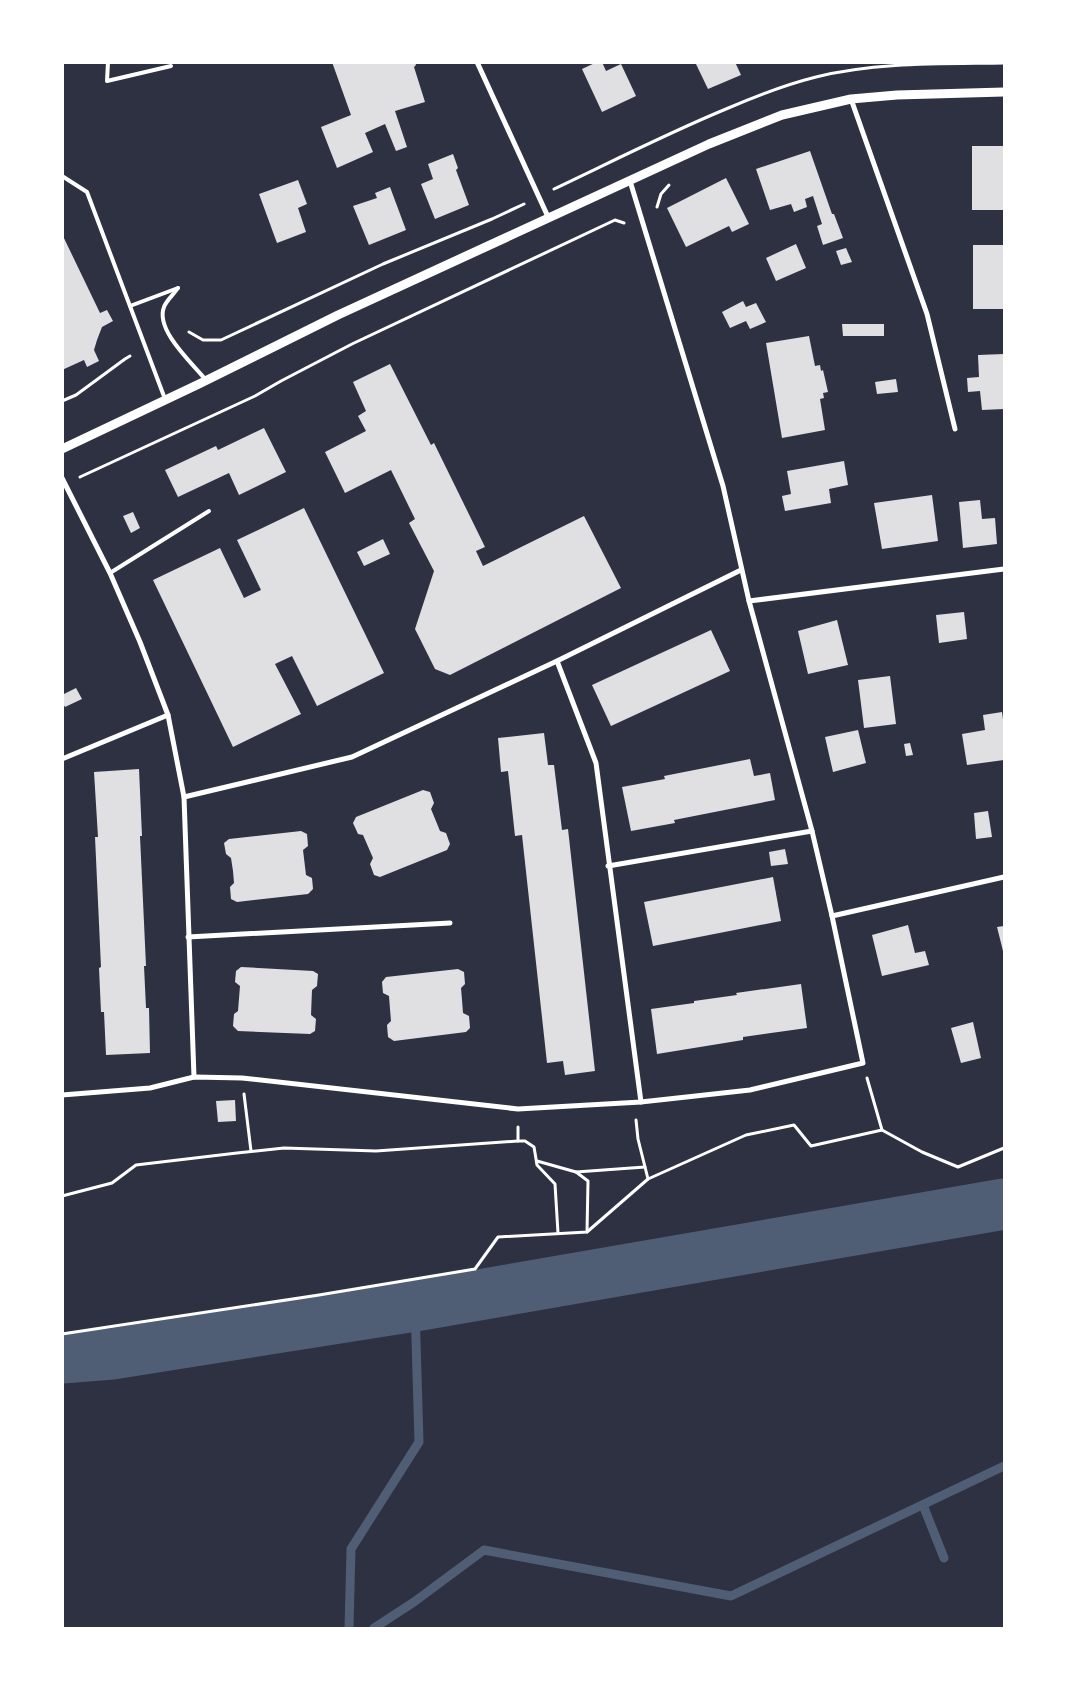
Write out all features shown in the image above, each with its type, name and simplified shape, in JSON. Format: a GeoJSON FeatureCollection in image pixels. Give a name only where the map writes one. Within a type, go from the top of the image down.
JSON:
{"type":"FeatureCollection","features":[{"type":"Feature","properties":{"kind":"street"},"geometry":{"type":"LineString","coordinates":[[477,62],[549,219]]}},
{"type":"Feature","properties":{"kind":"street"},"geometry":{"type":"LineString","coordinates":[[62,449],[206,381],[338,315],[709,144],[782,115],[851,100],[897,95],[1004,92]]}},
{"type":"Feature","properties":{"kind":"street"},"geometry":{"type":"LineString","coordinates":[[851,100],[927,314],[955,428]]}},
{"type":"Feature","properties":{"kind":"street"},"geometry":{"type":"LineString","coordinates":[[62,1095],[150,1088],[194,1077],[242,1078],[518,1109],[638,1102],[750,1090],[863,1063],[812,830],[749,601],[723,486],[630,180]]}},
{"type":"Feature","properties":{"kind":"street"},"geometry":{"type":"LineString","coordinates":[[62,478],[110,573],[140,642],[168,715],[184,797],[194,1077]]}},
{"type":"Feature","properties":{"kind":"street"},"geometry":{"type":"LineString","coordinates":[[749,601],[1004,569]]}},
{"type":"Feature","properties":{"kind":"street"},"geometry":{"type":"LineString","coordinates":[[184,797],[352,757],[557,661],[741,570]]}},
{"type":"Feature","properties":{"kind":"street"},"geometry":{"type":"LineString","coordinates":[[557,661],[596,763],[638,1102]]}},
{"type":"Feature","properties":{"kind":"street"},"geometry":{"type":"LineString","coordinates":[[62,759],[168,715]]}},
{"type":"Feature","properties":{"kind":"street"},"geometry":{"type":"LineString","coordinates":[[608,866],[812,830]]}},
{"type":"Feature","properties":{"kind":"street"},"geometry":{"type":"LineString","coordinates":[[832,916],[1004,877]]}},
{"type":"Feature","properties":{"kind":"street"},"geometry":{"type":"LineString","coordinates":[[188,938],[450,923]]}},
{"type":"Feature","properties":{"kind":"lane"},"geometry":{"type":"LineString","coordinates":[[108,62],[107,81],[171,66]]}},
{"type":"Feature","properties":{"kind":"lane"},"geometry":{"type":"LineString","coordinates":[[62,176],[87,192],[165,400]]}},
{"type":"Feature","properties":{"kind":"lane"},"geometry":{"type":"LineString","coordinates":[[130,306],[178,288],[164,307],[163,322],[169,336],[206,381]]}},
{"type":"Feature","properties":{"kind":"lane"},"geometry":{"type":"LineString","coordinates":[[110,573],[209,511]]}},
{"type":"Feature","properties":{"kind":"path"},"geometry":{"type":"LineString","coordinates":[[66,484],[255,396],[352,344],[615,220],[623,222],[627,228],[660,214],[657,207],[661,194],[670,184]]}},
{"type":"Feature","properties":{"kind":"path"},"geometry":{"type":"LineString","coordinates":[[863,1063],[882,1130]]}},
{"type":"Feature","properties":{"kind":"path"},"geometry":{"type":"LineString","coordinates":[[242,1078],[251,1151]]}},
{"type":"Feature","properties":{"kind":"path"},"geometry":{"type":"LineString","coordinates":[[638,1102],[638,1139],[648,1179]]}},
{"type":"Feature","properties":{"kind":"path"},"geometry":{"type":"LineString","coordinates":[[518,1109],[518,1141]]}},
{"type":"Feature","properties":{"kind":"path"},"geometry":{"type":"LineString","coordinates":[[62,1334],[310,1297],[475,1269],[498,1237],[587,1232],[648,1179],[746,1135],[794,1125],[811,1146],[882,1130],[922,1152],[958,1167],[1004,1148]]}},
{"type":"Feature","properties":{"kind":"path"},"geometry":{"type":"LineString","coordinates":[[62,1196],[112,1183],[136,1165],[251,1151],[284,1148],[376,1151],[525,1141],[534,1147],[537,1165],[555,1184],[558,1233]]}},
{"type":"Feature","properties":{"kind":"path"},"geometry":{"type":"LineString","coordinates":[[537,1162],[576,1172],[645,1167]]}},
{"type":"Feature","properties":{"kind":"path"},"geometry":{"type":"LineString","coordinates":[[576,1172],[588,1181],[587,1232]]}},
{"type":"Feature","properties":{"kind":"building"},"geometry":{"type":"Polygon","coordinates":[[[332,62],[415,62],[416,65],[414,67],[425,102],[395,111],[407,147],[396,151],[385,124],[365,133],[373,152],[337,168],[321,127],[351,115],[332,62]]]}},
{"type":"Feature","properties":{"kind":"building"},"geometry":{"type":"Polygon","coordinates":[[[597,62],[602,62],[606,71],[621,64],[636,96],[602,112],[582,69],[597,62]]]}},
{"type":"Feature","properties":{"kind":"building"},"geometry":{"type":"Polygon","coordinates":[[[695,62],[735,62],[741,75],[708,89],[695,62]]]}},
{"type":"Feature","properties":{"kind":"building"},"geometry":{"type":"Polygon","coordinates":[[[972,146],[1004,146],[1004,210],[972,210],[972,146]]]}},
{"type":"Feature","properties":{"kind":"building"},"geometry":{"type":"Polygon","coordinates":[[[810,151],[832,214],[834,214],[843,238],[823,245],[817,226],[822,224],[813,196],[805,199],[807,207],[794,212],[791,204],[770,210],[756,169],[810,151]]]}},
{"type":"Feature","properties":{"kind":"building"},"geometry":{"type":"Polygon","coordinates":[[[453,154],[458,168],[456,170],[469,205],[435,219],[421,184],[433,179],[428,164],[453,154]]]}},
{"type":"Feature","properties":{"kind":"building"},"geometry":{"type":"Polygon","coordinates":[[[726,178],[749,224],[732,232],[729,226],[686,247],[667,208],[726,178]]]}},
{"type":"Feature","properties":{"kind":"building"},"geometry":{"type":"Polygon","coordinates":[[[298,180],[307,204],[298,208],[306,232],[277,243],[259,194],[298,180]]]}},
{"type":"Feature","properties":{"kind":"building"},"geometry":{"type":"Polygon","coordinates":[[[390,187],[406,230],[369,245],[353,206],[377,198],[375,193],[390,187]]]}},
{"type":"Feature","properties":{"kind":"building"},"geometry":{"type":"Polygon","coordinates":[[[62,234],[100,313],[107,310],[113,321],[102,327],[97,340],[94,350],[99,361],[87,367],[84,360],[62,370],[62,234]]]}},
{"type":"Feature","properties":{"kind":"building"},"geometry":{"type":"Polygon","coordinates":[[[796,244],[806,268],[776,281],[766,258],[796,244]]]}},
{"type":"Feature","properties":{"kind":"building"},"geometry":{"type":"Polygon","coordinates":[[[973,245],[1004,245],[1004,309],[973,309],[973,245]]]}},
{"type":"Feature","properties":{"kind":"building"},"geometry":{"type":"Polygon","coordinates":[[[846,248],[852,262],[841,265],[836,251],[846,248]]]}},
{"type":"Feature","properties":{"kind":"building"},"geometry":{"type":"Polygon","coordinates":[[[743,301],[746,307],[756,303],[766,322],[750,329],[746,321],[730,328],[722,312],[743,301]]]}},
{"type":"Feature","properties":{"kind":"building"},"geometry":{"type":"Polygon","coordinates":[[[842,324],[884,324],[884,336],[843,336],[842,324]]]}},
{"type":"Feature","properties":{"kind":"building"},"geometry":{"type":"Polygon","coordinates":[[[809,336],[815,366],[820,365],[821,371],[823,370],[828,392],[823,393],[824,398],[820,399],[825,430],[782,438],[766,343],[809,336]]]}},
{"type":"Feature","properties":{"kind":"building"},"geometry":{"type":"Polygon","coordinates":[[[1004,354],[1004,409],[982,410],[980,391],[968,392],[967,378],[979,377],[978,355],[1004,354]]]}},
{"type":"Feature","properties":{"kind":"building"},"geometry":{"type":"Polygon","coordinates":[[[390,364],[431,445],[434,443],[485,547],[476,551],[483,566],[584,516],[621,588],[450,675],[435,669],[415,629],[434,571],[409,523],[415,519],[391,470],[345,493],[325,452],[366,431],[358,416],[366,411],[353,382],[390,364]]]}},
{"type":"Feature","properties":{"kind":"building"},"geometry":{"type":"Polygon","coordinates":[[[896,379],[898,392],[877,394],[875,382],[896,379]]]}},
{"type":"Feature","properties":{"kind":"building"},"geometry":{"type":"Polygon","coordinates":[[[264,428],[286,472],[239,495],[229,473],[178,497],[165,470],[216,446],[218,450],[264,428]]]}},
{"type":"Feature","properties":{"kind":"building"},"geometry":{"type":"Polygon","coordinates":[[[844,461],[848,485],[829,489],[831,503],[785,511],[782,496],[791,494],[787,471],[844,461]]]}},
{"type":"Feature","properties":{"kind":"building"},"geometry":{"type":"Polygon","coordinates":[[[932,495],[938,541],[882,549],[874,503],[932,495]]]}},
{"type":"Feature","properties":{"kind":"building"},"geometry":{"type":"Polygon","coordinates":[[[980,500],[982,519],[995,518],[997,544],[963,548],[959,502],[980,500]]]}},
{"type":"Feature","properties":{"kind":"building"},"geometry":{"type":"Polygon","coordinates":[[[304,508],[384,673],[317,706],[292,656],[275,664],[301,714],[233,747],[153,580],[220,548],[244,598],[261,590],[237,540],[304,508]]]}},
{"type":"Feature","properties":{"kind":"building"},"geometry":{"type":"Polygon","coordinates":[[[133,512],[140,528],[131,533],[123,516],[133,512]]]}},
{"type":"Feature","properties":{"kind":"building"},"geometry":{"type":"Polygon","coordinates":[[[383,539],[390,554],[364,566],[357,552],[383,539]]]}},
{"type":"Feature","properties":{"kind":"building"},"geometry":{"type":"Polygon","coordinates":[[[964,612],[967,639],[939,643],[936,615],[964,612]]]}},
{"type":"Feature","properties":{"kind":"building"},"geometry":{"type":"Polygon","coordinates":[[[837,620],[848,665],[808,674],[798,631],[837,620]]]}},
{"type":"Feature","properties":{"kind":"building"},"geometry":{"type":"Polygon","coordinates":[[[711,630],[730,671],[611,726],[592,685],[711,630]]]}},
{"type":"Feature","properties":{"kind":"building"},"geometry":{"type":"Polygon","coordinates":[[[890,676],[896,724],[864,728],[858,680],[890,676]]]}},
{"type":"Feature","properties":{"kind":"building"},"geometry":{"type":"Polygon","coordinates":[[[76,688],[82,699],[65,707],[62,702],[62,695],[76,688]]]}},
{"type":"Feature","properties":{"kind":"building"},"geometry":{"type":"Polygon","coordinates":[[[1002,712],[1004,760],[967,765],[962,734],[985,730],[983,715],[1002,712]]]}},
{"type":"Feature","properties":{"kind":"building"},"geometry":{"type":"Polygon","coordinates":[[[858,730],[866,763],[833,772],[825,737],[858,730]]]}},
{"type":"Feature","properties":{"kind":"building"},"geometry":{"type":"Polygon","coordinates":[[[544,733],[548,765],[554,765],[562,830],[568,829],[595,1071],[565,1075],[563,1061],[547,1063],[522,835],[515,836],[508,771],[501,772],[498,738],[544,733]]]}},
{"type":"Feature","properties":{"kind":"building"},"geometry":{"type":"Polygon","coordinates":[[[910,743],[913,755],[906,756],[904,744],[910,743]]]}},
{"type":"Feature","properties":{"kind":"building"},"geometry":{"type":"Polygon","coordinates":[[[750,759],[754,776],[770,773],[775,800],[674,820],[675,823],[631,831],[622,787],[665,779],[664,776],[750,759]]]}},
{"type":"Feature","properties":{"kind":"building"},"geometry":{"type":"Polygon","coordinates":[[[139,769],[146,966],[144,966],[146,1008],[149,1008],[150,1053],[106,1055],[104,1012],[101,1012],[99,968],[101,967],[95,837],[98,837],[94,772],[139,769]]]}},
{"type":"Feature","properties":{"kind":"building"},"geometry":{"type":"Polygon","coordinates":[[[423,790],[430,792],[434,803],[431,809],[440,831],[446,833],[450,844],[447,850],[380,877],[374,875],[370,864],[373,858],[363,835],[358,834],[353,823],[356,817],[423,790]]]}},
{"type":"Feature","properties":{"kind":"building"},"geometry":{"type":"Polygon","coordinates":[[[988,811],[992,837],[976,839],[974,813],[988,811]]]}},
{"type":"Feature","properties":{"kind":"building"},"geometry":{"type":"Polygon","coordinates":[[[301,831],[307,834],[308,846],[303,850],[306,875],[312,878],[313,889],[308,894],[237,902],[231,899],[230,887],[234,883],[233,871],[231,858],[226,854],[224,843],[229,839],[301,831]]]}},
{"type":"Feature","properties":{"kind":"building"},"geometry":{"type":"Polygon","coordinates":[[[785,849],[788,864],[771,866],[769,852],[785,849]]]}},
{"type":"Feature","properties":{"kind":"building"},"geometry":{"type":"Polygon","coordinates":[[[773,877],[781,921],[653,946],[644,902],[773,877]]]}},
{"type":"Feature","properties":{"kind":"building"},"geometry":{"type":"Polygon","coordinates":[[[908,925],[915,953],[925,951],[929,965],[882,976],[872,935],[908,925]]]}},
{"type":"Feature","properties":{"kind":"building"},"geometry":{"type":"Polygon","coordinates":[[[1004,926],[1004,955],[997,927],[1004,926]]]}},
{"type":"Feature","properties":{"kind":"building"},"geometry":{"type":"Polygon","coordinates":[[[241,967],[313,971],[318,974],[317,986],[312,990],[311,1015],[316,1019],[315,1031],[310,1034],[238,1031],[233,1026],[234,1014],[238,1011],[240,986],[235,982],[236,971],[241,967]]]}},
{"type":"Feature","properties":{"kind":"building"},"geometry":{"type":"Polygon","coordinates":[[[458,969],[464,972],[465,984],[461,988],[463,1013],[469,1016],[470,1028],[466,1032],[394,1041],[388,1037],[387,1025],[391,1021],[389,996],[383,993],[382,982],[386,977],[458,969]]]}},
{"type":"Feature","properties":{"kind":"building"},"geometry":{"type":"Polygon","coordinates":[[[801,984],[807,1028],[743,1037],[743,1040],[657,1054],[651,1009],[737,995],[736,993],[801,984]]]}},
{"type":"Feature","properties":{"kind":"building"},"geometry":{"type":"Polygon","coordinates":[[[973,1022],[981,1058],[961,1063],[951,1028],[973,1022]]]}},
{"type":"Feature","properties":{"kind":"building"},"geometry":{"type":"Polygon","coordinates":[[[235,1100],[236,1121],[218,1122],[216,1101],[235,1100]]]}},
{"type":"Feature","properties":{"kind":"waterway"},"geometry":{"type":"LineString","coordinates":[[62,1358],[112,1354],[415,1306],[1004,1204]]}},
{"type":"Feature","properties":{"kind":"waterway"},"geometry":{"type":"LineString","coordinates":[[659,1251],[661,1264]]}},
{"type":"Feature","properties":{"kind":"waterway"},"geometry":{"type":"LineString","coordinates":[[349,1628],[351,1549],[419,1442],[415,1306]]}},
{"type":"Feature","properties":{"kind":"waterway"},"geometry":{"type":"LineString","coordinates":[[374,1628],[414,1602],[484,1550],[731,1596],[1004,1466]]}},
{"type":"Feature","properties":{"kind":"waterway"},"geometry":{"type":"LineString","coordinates":[[923,1505],[944,1558]]}}]}
